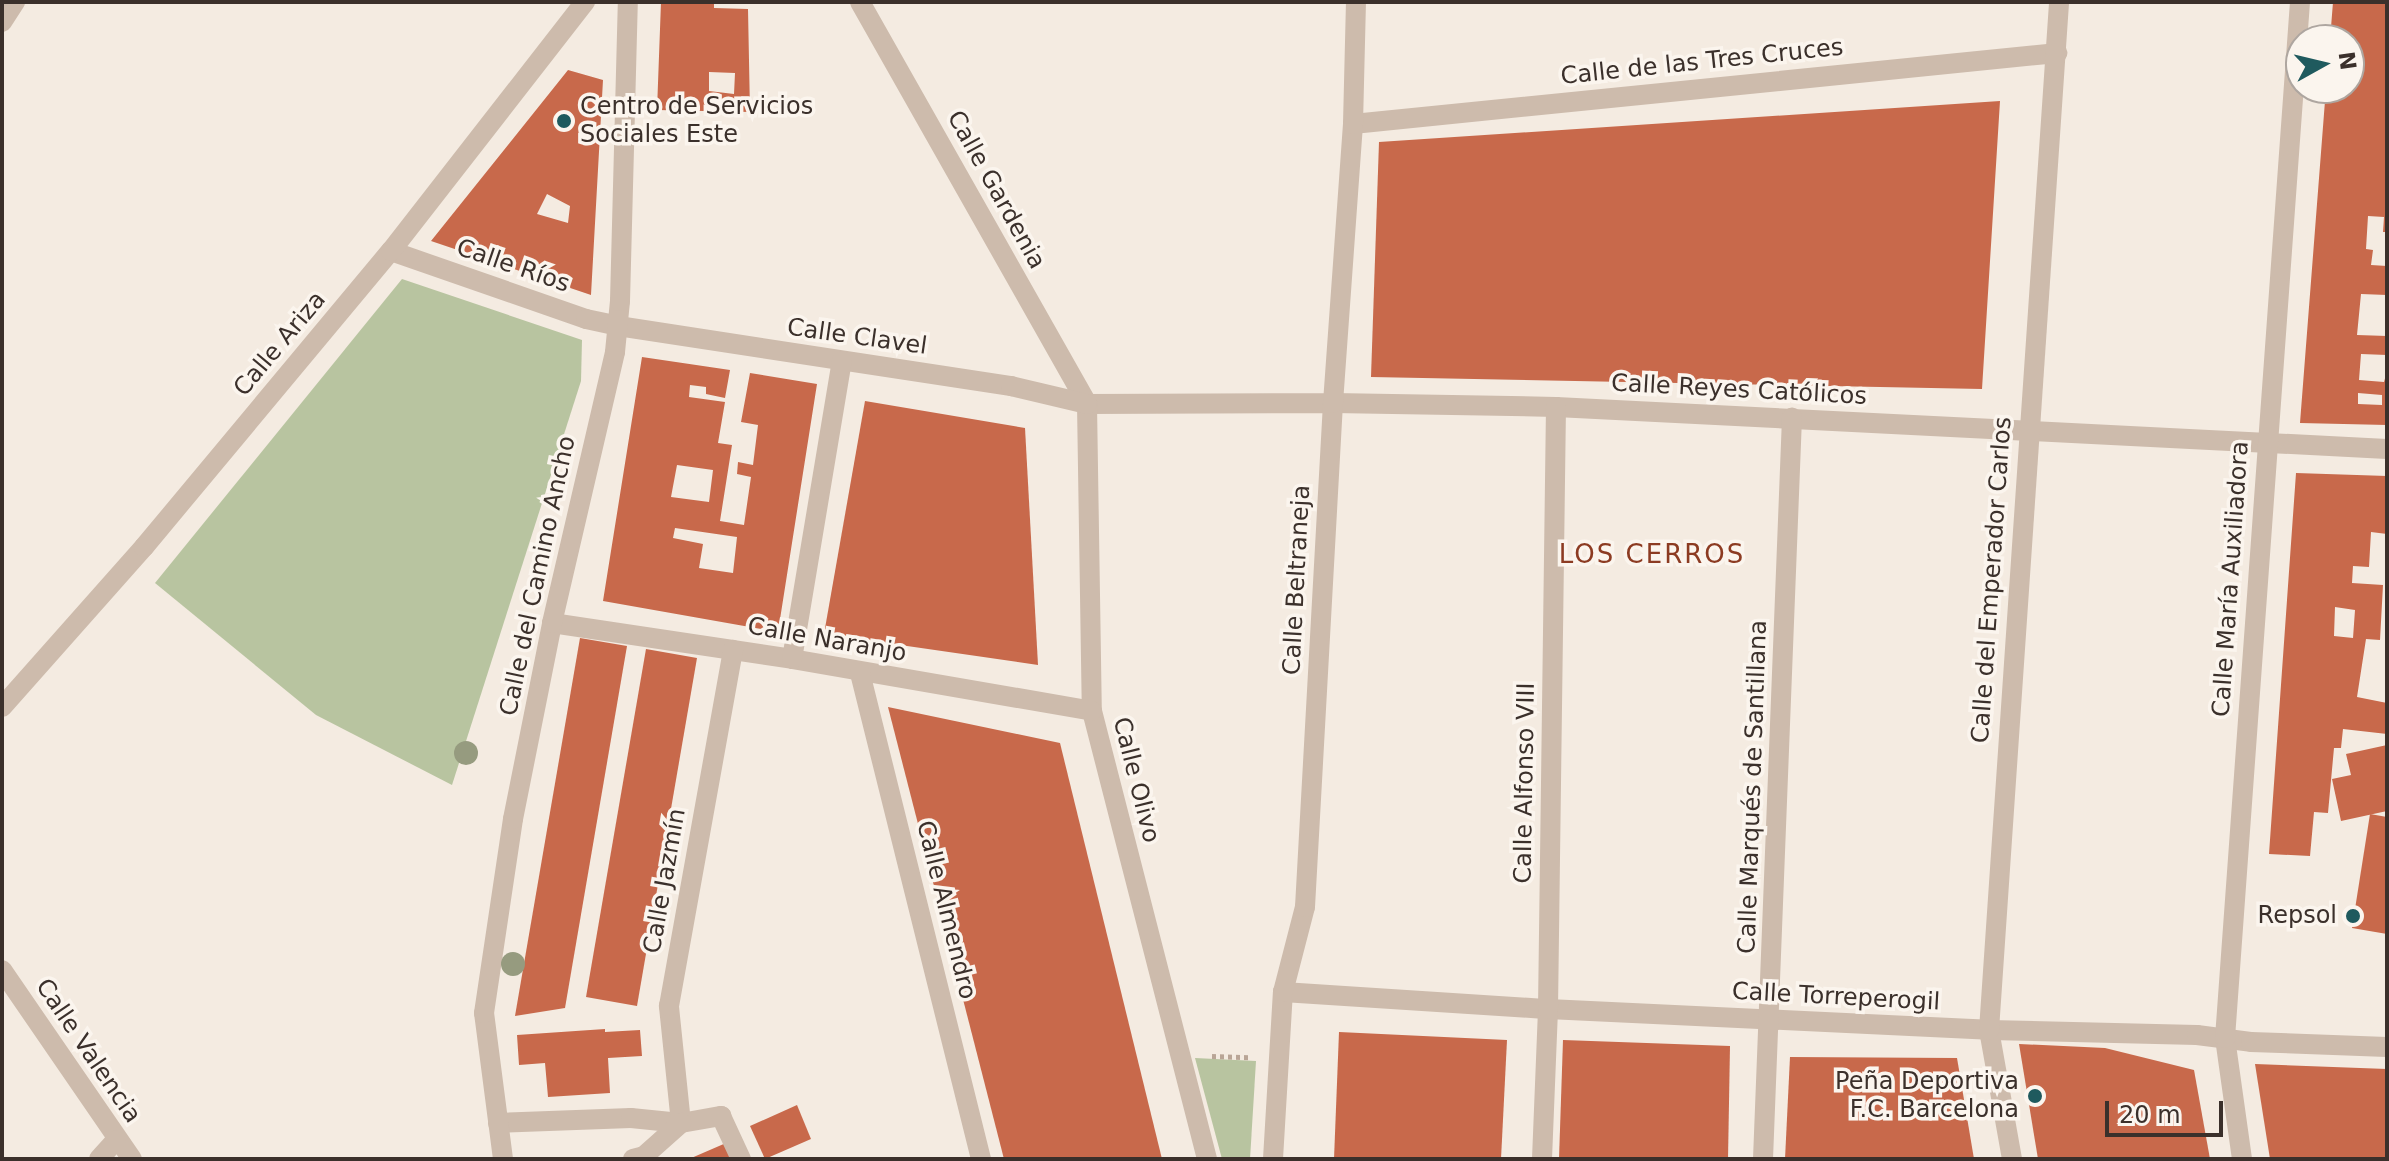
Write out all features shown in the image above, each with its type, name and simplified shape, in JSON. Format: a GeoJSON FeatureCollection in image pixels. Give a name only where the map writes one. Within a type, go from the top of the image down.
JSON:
{"type":"FeatureCollection","features":[{"type":"Feature","properties":{"kind":"street"},"geometry":{"type":"LineString","coordinates":[[2,22],[15,2]]}},
{"type":"Feature","properties":{"kind":"street","name":"Calle Ariza"},"geometry":{"type":"LineString","coordinates":[[2,707],[144,547],[391,251],[585,2]]}},
{"type":"Feature","properties":{"kind":"street","name":"Calle del Camino Ancho"},"geometry":{"type":"LineString","coordinates":[[503,1159],[484,1013],[513,819],[552,623],[618,326],[628,2]]}},
{"type":"Feature","properties":{"kind":"street","name":"Calle Gardenia"},"geometry":{"type":"LineString","coordinates":[[860,2],[1087,404]]}},
{"type":"Feature","properties":{"kind":"street","name":"Calle Beltraneja"},"geometry":{"type":"LineString","coordinates":[[1273,1159],[1283,992],[1305,907],[1333,403],[1353,124],[1356,2]]}},
{"type":"Feature","properties":{"kind":"street","name":"Calle del Emperador Carlos"},"geometry":{"type":"LineString","coordinates":[[2012,1159],[1989,1030],[2027,431],[2059,2]]}},
{"type":"Feature","properties":{"kind":"street","name":"Calle María Auxiliadora"},"geometry":{"type":"LineString","coordinates":[[2242,1159],[2225,1038],[2300,2]]}},
{"type":"Feature","properties":{"kind":"street","name":"Calle de las Tres Cruces"},"geometry":{"type":"LineString","coordinates":[[1353,124],[2057,53]]}},
{"type":"Feature","properties":{"kind":"street","name":"Calle Ríos"},"geometry":{"type":"LineString","coordinates":[[391,251],[586,319],[618,326]]}},
{"type":"Feature","properties":{"kind":"street","name":"Calle Clavel"},"geometry":{"type":"LineString","coordinates":[[618,326],[1011,386],[1087,404]]}},
{"type":"Feature","properties":{"kind":"street"},"geometry":{"type":"LineString","coordinates":[[792,659],[842,361]]}},
{"type":"Feature","properties":{"kind":"street","name":"Calle Reyes Católicos"},"geometry":{"type":"LineString","coordinates":[[1087,404],[1333,403],[1556,407],[2387,449]]}},
{"type":"Feature","properties":{"kind":"street","name":"Calle Olivo"},"geometry":{"type":"LineString","coordinates":[[1087,404],[1092,711],[1207,1159]]}},
{"type":"Feature","properties":{"kind":"street","name":"Calle Alfonso VIII"},"geometry":{"type":"LineString","coordinates":[[1542,1159],[1548,1009],[1556,407]]}},
{"type":"Feature","properties":{"kind":"street","name":"Calle Marqués de Santillana"},"geometry":{"type":"LineString","coordinates":[[1763,1159],[1792,418]]}},
{"type":"Feature","properties":{"kind":"street","name":"Calle Naranjo"},"geometry":{"type":"LineString","coordinates":[[552,623],[792,659],[1092,711]]}},
{"type":"Feature","properties":{"kind":"street","name":"Calle Jazmín"},"geometry":{"type":"LineString","coordinates":[[681,1123],[669,1006],[733,650]]}},
{"type":"Feature","properties":{"kind":"street","name":"Calle Almendro"},"geometry":{"type":"LineString","coordinates":[[860,673],[981,1159]]}},
{"type":"Feature","properties":{"kind":"street","name":"Calle Valencia"},"geometry":{"type":"LineString","coordinates":[[2,970],[116,1140],[132,1159]]}},
{"type":"Feature","properties":{"kind":"street","name":"Calle Torreperogil"},"geometry":{"type":"LineString","coordinates":[[1283,992],[1548,1009],[2387,1047]]}},
{"type":"Feature","properties":{"kind":"street"},"geometry":{"type":"LineString","coordinates":[[498,1123],[631,1118],[681,1123],[721,1116],[741,1159]]}},
{"type":"Feature","properties":{"kind":"street"},"geometry":{"type":"LineString","coordinates":[[633,1159],[644,1156],[681,1123]]}},
{"type":"Feature","properties":{"kind":"street"},"geometry":{"type":"LineString","coordinates":[[99,1159],[116,1140]]}},
{"type":"Feature","properties":{"kind":"path"},"geometry":{"type":"LineString","coordinates":[[1206,1056],[1258,1058]]}},
{"type":"Feature","properties":{"kind":"green space"},"geometry":{"type":"Polygon","coordinates":[[[402,279],[582,340],[581,381],[452,785],[316,715],[155,583],[402,279]]]}},
{"type":"Feature","properties":{"kind":"green space"},"geometry":{"type":"Polygon","coordinates":[[[1195,1058],[1256,1061],[1250,1159],[1222,1159],[1195,1058]]]}},
{"type":"Feature","properties":{"kind":"building"},"geometry":{"type":"Polygon","coordinates":[[[661,2],[714,2],[714,8],[748,9],[750,112],[657,110],[661,2]],[[709,72],[709,91],[734,94],[735,73],[709,72]]]}},
{"type":"Feature","properties":{"kind":"building"},"geometry":{"type":"Polygon","coordinates":[[[2333,2],[2387,2],[2387,232],[2383,232],[2384,217],[2368,216],[2366,249],[2373,250],[2371,265],[2387,266],[2387,295],[2361,294],[2357,335],[2387,336],[2387,355],[2361,354],[2359,380],[2384,382],[2387,371],[2387,425],[2300,423],[2325,104],[2365,104],[2365,24],[2331,24],[2333,2]],[[2358,393],[2358,404],[2382,405],[2382,395],[2358,393]]]}},
{"type":"Feature","properties":{"kind":"building"},"geometry":{"type":"Polygon","coordinates":[[[568,70],[603,80],[591,295],[431,241],[568,70]],[[547,194],[537,214],[568,223],[570,206],[547,194]]]}},
{"type":"Feature","properties":{"kind":"building"},"geometry":{"type":"Polygon","coordinates":[[[2000,101],[1982,389],[1371,377],[1379,142],[2000,101]]]}},
{"type":"Feature","properties":{"kind":"building"},"geometry":{"type":"Polygon","coordinates":[[[642,357],[730,370],[725,398],[706,394],[706,387],[690,385],[689,397],[725,402],[718,443],[732,445],[720,521],[744,525],[751,477],[737,474],[738,462],[753,465],[758,425],[741,422],[750,373],[817,384],[778,632],[603,601],[642,357]],[[677,465],[671,497],[709,502],[713,470],[677,465]],[[675,528],[673,538],[703,544],[699,568],[733,573],[737,537],[675,528]]]}},
{"type":"Feature","properties":{"kind":"building"},"geometry":{"type":"Polygon","coordinates":[[[865,401],[1025,428],[1038,665],[824,634],[865,401]]]}},
{"type":"Feature","properties":{"kind":"building"},"geometry":{"type":"Polygon","coordinates":[[[2296,473],[2387,476],[2387,534],[2371,532],[2369,567],[2353,566],[2352,583],[2383,585],[2380,640],[2366,639],[2357,697],[2387,703],[2387,734],[2343,729],[2341,748],[2334,748],[2328,813],[2314,812],[2310,856],[2269,854],[2296,473]],[[2335,607],[2334,636],[2353,638],[2355,610],[2335,607]]]}},
{"type":"Feature","properties":{"kind":"building"},"geometry":{"type":"Polygon","coordinates":[[[580,638],[627,646],[565,1008],[515,1016],[580,638]]]}},
{"type":"Feature","properties":{"kind":"building"},"geometry":{"type":"Polygon","coordinates":[[[646,649],[697,658],[637,1006],[586,997],[646,649]]]}},
{"type":"Feature","properties":{"kind":"building"},"geometry":{"type":"Polygon","coordinates":[[[888,707],[1060,743],[1162,1159],[1004,1159],[888,707]]]}},
{"type":"Feature","properties":{"kind":"building"},"geometry":{"type":"Polygon","coordinates":[[[2387,745],[2387,811],[2341,821],[2332,779],[2351,775],[2346,754],[2387,745]]]}},
{"type":"Feature","properties":{"kind":"building"},"geometry":{"type":"Polygon","coordinates":[[[2370,814],[2387,817],[2387,934],[2352,928],[2370,814]]]}},
{"type":"Feature","properties":{"kind":"building"},"geometry":{"type":"Polygon","coordinates":[[[605,1029],[605,1032],[640,1030],[642,1056],[608,1058],[610,1093],[548,1097],[545,1063],[519,1065],[517,1035],[605,1029]]]}},
{"type":"Feature","properties":{"kind":"building"},"geometry":{"type":"Polygon","coordinates":[[[1339,1032],[1507,1040],[1501,1159],[1334,1159],[1339,1032]]]}},
{"type":"Feature","properties":{"kind":"building"},"geometry":{"type":"Polygon","coordinates":[[[1563,1040],[1730,1046],[1728,1159],[1559,1159],[1563,1040]]]}},
{"type":"Feature","properties":{"kind":"building"},"geometry":{"type":"Polygon","coordinates":[[[2019,1044],[2105,1048],[2194,1070],[2210,1159],[2038,1159],[2019,1044]]]}},
{"type":"Feature","properties":{"kind":"building"},"geometry":{"type":"Polygon","coordinates":[[[1790,1057],[1957,1058],[1974,1159],[1785,1159],[1790,1057]]]}},
{"type":"Feature","properties":{"kind":"building"},"geometry":{"type":"Polygon","coordinates":[[[2255,1064],[2387,1069],[2387,1159],[2270,1159],[2255,1064]]]}},
{"type":"Feature","properties":{"kind":"building"},"geometry":{"type":"Polygon","coordinates":[[[797,1105],[811,1139],[765,1159],[750,1126],[797,1105]]]}},
{"type":"Feature","properties":{"kind":"building"},"geometry":{"type":"Polygon","coordinates":[[[726,1143],[733,1159],[689,1159],[726,1143]]]}},
{"type":"Feature","properties":{"kind":"place","name":"Centro de Servicios Sociales Este"},"geometry":{"type":"Point","coordinates":[564,121]}},
{"type":"Feature","properties":{"kind":"place","name":"Repsol"},"geometry":{"type":"Point","coordinates":[2353,916]}},
{"type":"Feature","properties":{"kind":"place","name":"Peña Deportiva F.C. Barcelona"},"geometry":{"type":"Point","coordinates":[2035,1096]}},
{"type":"Feature","properties":{"kind":"district","name":"LOS CERROS"},"geometry":{"type":"Point","coordinates":[1652,555]}}]}
